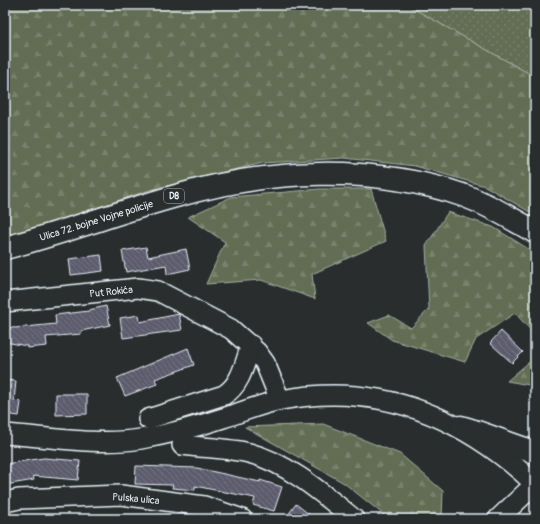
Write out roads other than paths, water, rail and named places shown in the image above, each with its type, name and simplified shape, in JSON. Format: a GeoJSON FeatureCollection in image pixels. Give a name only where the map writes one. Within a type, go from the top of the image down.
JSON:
{"type":"FeatureCollection","features":[{"type":"Feature","properties":{"kind":"main road","name":"Ulica 72. bojne Vojne policije"},"geometry":{"type":"LineString","coordinates":[[5,248],[178,195],[237,182],[290,174],[373,176],[414,182],[466,196],[501,212],[535,232]]}},
{"type":"Feature","properties":{"kind":"main road"},"geometry":{"type":"LineString","coordinates":[[461,427],[482,433],[519,448],[535,452]]}},
{"type":"Feature","properties":{"kind":"street","name":"Put Rokića"},"geometry":{"type":"LineString","coordinates":[[5,302],[138,288],[158,292],[231,329],[251,345],[265,363],[280,400]]}},
{"type":"Feature","properties":{"kind":"street"},"geometry":{"type":"LineString","coordinates":[[148,419],[224,395],[232,390],[238,381],[251,345]]}},
{"type":"Feature","properties":{"kind":"street"},"geometry":{"type":"LineString","coordinates":[[5,434],[114,441],[139,439],[183,430],[280,400],[320,395],[372,398],[418,410],[461,427],[506,457],[535,484],[498,519]]}},
{"type":"Feature","properties":{"kind":"street"},"geometry":{"type":"LineString","coordinates":[[182,445],[248,453],[268,460],[298,477],[354,519]]}},
{"type":"Feature","properties":{"kind":"street","name":"Pulska ulica"},"geometry":{"type":"LineString","coordinates":[[5,502],[19,499],[121,495],[204,506],[242,519]]}}]}
